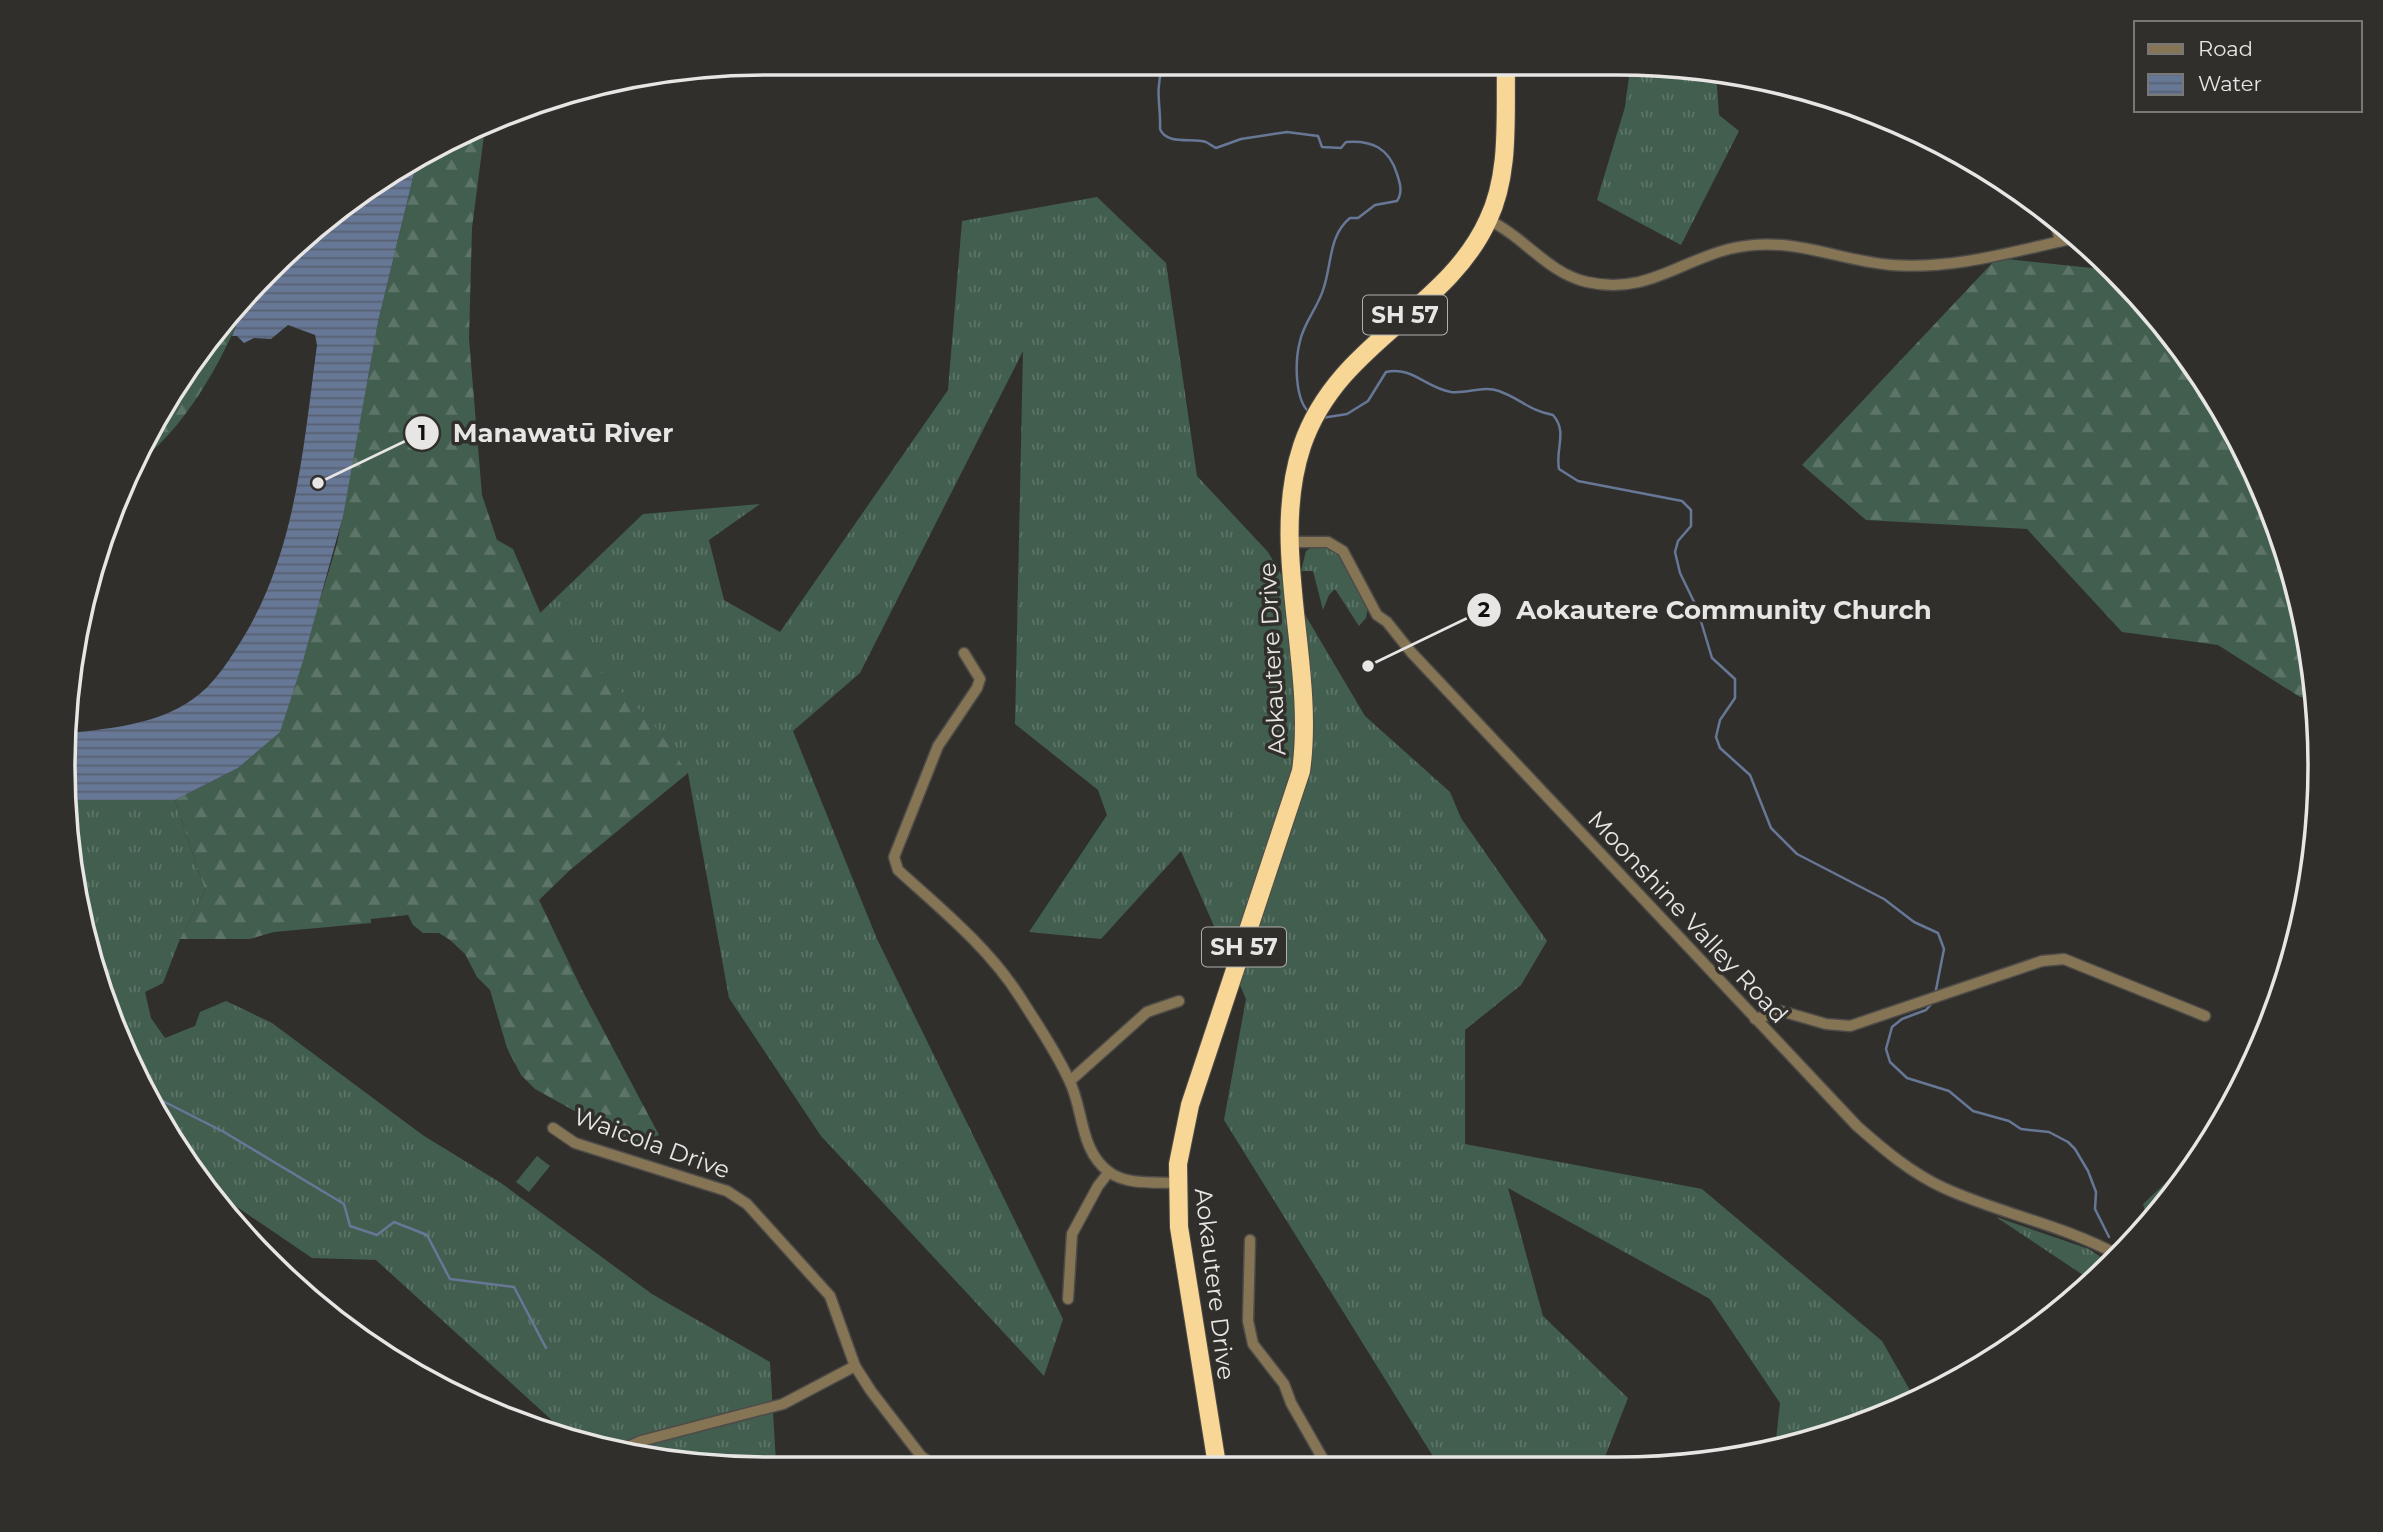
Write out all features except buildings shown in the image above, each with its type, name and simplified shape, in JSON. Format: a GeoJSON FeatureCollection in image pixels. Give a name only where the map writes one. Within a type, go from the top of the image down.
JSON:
{"type":"FeatureCollection","features":[{"type":"Feature","properties":{"kind":"highway","name":"Aokautere Drive"},"geometry":{"type":"LineString","coordinates":[[1215,1457],[1198,1364],[1179,1227],[1176,1183],[1180,1143],[1190,1105],[1291,809],[1301,771],[1305,743],[1300,633],[1289,542],[1292,487],[1309,428],[1352,363],[1453,271],[1488,220],[1503,169],[1506,75]]}},
{"type":"Feature","properties":{"kind":"street"},"geometry":{"type":"LineString","coordinates":[[1488,220],[1558,270],[1586,282],[1618,286],[1650,281],[1728,249],[1765,243],[1798,244],[1889,265],[1927,266],[1965,262],[2065,241]]}},
{"type":"Feature","properties":{"kind":"street"},"geometry":{"type":"LineString","coordinates":[[2059,236],[2060,242]]}},
{"type":"Feature","properties":{"kind":"street","name":"Moonshine Valley Road"},"geometry":{"type":"LineString","coordinates":[[1289,542],[1328,542],[1343,551],[1377,615],[1387,622],[1411,652],[1857,1126],[1894,1158],[1941,1187],[1990,1207],[2041,1221],[2108,1251]]}},
{"type":"Feature","properties":{"kind":"street"},"geometry":{"type":"LineString","coordinates":[[964,653],[980,679],[977,688],[938,746],[894,857],[898,870],[982,947],[1018,995],[1070,1081],[1087,1141],[1097,1161],[1109,1172],[1124,1179],[1176,1183]]}},
{"type":"Feature","properties":{"kind":"street"},"geometry":{"type":"LineString","coordinates":[[1755,1018],[1781,1012],[1825,1024],[1850,1026],[1944,992],[2042,961],[2064,958],[2205,1016]]}},
{"type":"Feature","properties":{"kind":"street"},"geometry":{"type":"LineString","coordinates":[[1070,1081],[1147,1012],[1179,1001]]}},
{"type":"Feature","properties":{"kind":"street","name":"Waicola Drive"},"geometry":{"type":"LineString","coordinates":[[553,1128],[575,1143],[727,1191],[747,1204],[830,1296],[855,1366],[912,1445],[925,1457]]}},
{"type":"Feature","properties":{"kind":"street"},"geometry":{"type":"LineString","coordinates":[[1068,1299],[1072,1234],[1098,1186],[1109,1172]]}},
{"type":"Feature","properties":{"kind":"street"},"geometry":{"type":"LineString","coordinates":[[1250,1240],[1250,1333],[1259,1354],[1284,1384],[1291,1403],[1322,1457]]}},
{"type":"Feature","properties":{"kind":"street"},"geometry":{"type":"LineString","coordinates":[[635,1444],[783,1404],[855,1366]]}},
{"type":"Feature","properties":{"kind":"green space"},"geometry":{"type":"Polygon","coordinates":[[[1629,76],[1717,83],[1719,115],[1739,131],[1681,245],[1597,200],[1625,107],[1629,76]]]}},
{"type":"Feature","properties":{"kind":"green space"},"geometry":{"type":"Polygon","coordinates":[[[484,136],[472,228],[469,339],[482,495],[497,540],[513,549],[540,612],[652,722],[688,773],[570,870],[539,900],[582,990],[659,1135],[634,1144],[535,1089],[521,1075],[507,1048],[490,990],[477,977],[465,954],[439,933],[423,933],[413,925],[408,915],[371,919],[371,923],[274,932],[250,939],[180,939],[205,890],[175,800],[238,768],[280,731],[337,544],[378,322],[414,172],[484,136]]]}},
{"type":"Feature","properties":{"kind":"green space"},"geometry":{"type":"Polygon","coordinates":[[[1097,197],[1166,263],[1197,476],[1268,552],[1365,716],[1450,792],[1461,818],[1547,941],[1521,985],[1465,1030],[1465,1144],[1702,1189],[1882,1341],[1911,1391],[1839,1420],[1776,1437],[1780,1403],[1710,1299],[1508,1188],[1543,1316],[1628,1398],[1605,1457],[1433,1457],[1224,1120],[1246,999],[1181,851],[1101,939],[1029,932],[1107,815],[1098,790],[1015,724],[1023,351],[860,673],[793,731],[877,939],[1063,1319],[1044,1376],[821,1136],[729,998],[688,773],[540,613],[643,514],[760,504],[709,540],[724,600],[780,632],[948,390],[962,221],[1097,197]]]}},
{"type":"Feature","properties":{"kind":"green space"},"geometry":{"type":"Polygon","coordinates":[[[1997,258],[2095,268],[2165,345],[2191,382],[2237,460],[2271,544],[2284,587],[2304,698],[2218,645],[2122,632],[2027,529],[1866,520],[1802,465],[1997,258]]]}},
{"type":"Feature","properties":{"kind":"green space"},"geometry":{"type":"Polygon","coordinates":[[[238,322],[219,361],[193,404],[151,452],[192,382],[238,322]]]}},
{"type":"Feature","properties":{"kind":"green space"},"geometry":{"type":"Polygon","coordinates":[[[1314,546],[1333,549],[1341,557],[1368,608],[1366,618],[1359,626],[1335,589],[1329,595],[1323,610],[1313,571],[1301,571],[1306,551],[1314,546]]]}},
{"type":"Feature","properties":{"kind":"green space"},"geometry":{"type":"Polygon","coordinates":[[[77,800],[175,800],[205,890],[180,939],[163,983],[145,992],[151,1018],[165,1038],[195,1026],[200,1012],[226,1001],[272,1023],[424,1136],[501,1183],[652,1294],[770,1362],[776,1457],[676,1451],[587,1433],[555,1423],[376,1260],[312,1258],[232,1204],[192,1150],[146,1072],[112,988],[99,945],[81,856],[77,800]]]}},
{"type":"Feature","properties":{"kind":"green space"},"geometry":{"type":"Polygon","coordinates":[[[537,1156],[550,1166],[529,1192],[516,1182],[537,1156]]]}},
{"type":"Feature","properties":{"kind":"green space"},"geometry":{"type":"Polygon","coordinates":[[[2173,1176],[2145,1211],[2143,1204],[2173,1176]]]}},
{"type":"Feature","properties":{"kind":"green space"},"geometry":{"type":"Polygon","coordinates":[[[1996,1217],[2089,1249],[2101,1257],[2083,1275],[1996,1217]]]}},
{"type":"Feature","properties":{"kind":"water"},"geometry":{"type":"Polygon","coordinates":[[[414,172],[378,322],[343,516],[280,732],[238,768],[175,800],[77,800],[76,732],[135,724],[165,714],[200,694],[233,653],[273,576],[294,501],[317,345],[315,335],[288,325],[271,339],[254,338],[244,343],[237,336],[232,336],[238,322],[247,311],[311,247],[345,218],[414,172]]]}},
{"type":"Feature","properties":{"kind":"waterway"},"geometry":{"type":"LineString","coordinates":[[1160,75],[1160,129],[1168,138],[1206,142],[1216,148],[1241,139],[1287,132],[1318,136],[1322,147],[1341,148],[1346,142],[1371,144],[1384,152],[1394,165],[1400,184],[1399,198],[1397,201],[1375,205],[1358,218],[1350,218],[1338,232],[1322,294],[1302,334],[1297,358],[1298,390],[1310,413]]}},
{"type":"Feature","properties":{"kind":"waterway"},"geometry":{"type":"LineString","coordinates":[[1322,418],[1347,414],[1368,401],[1386,372],[1404,372],[1451,392],[1493,389],[1553,415],[1560,428],[1559,469],[1578,481],[1682,501],[1691,510],[1691,526],[1678,541],[1675,552],[1680,573],[1697,608],[1712,658],[1735,679],[1735,698],[1720,720],[1716,737],[1720,748],[1750,775],[1771,828],[1797,854],[1884,899],[1914,922],[1938,933],[1944,949],[1935,995]]}},
{"type":"Feature","properties":{"kind":"waterway"},"geometry":{"type":"LineString","coordinates":[[1934,1001],[1926,1010],[1902,1019],[1892,1027],[1886,1049],[1890,1062],[1907,1078],[1949,1091],[1973,1111],[2009,1121],[2021,1129],[2049,1132],[2068,1142],[2088,1171],[2096,1192],[2095,1209],[2109,1237]]}},
{"type":"Feature","properties":{"kind":"waterway"},"geometry":{"type":"LineString","coordinates":[[162,1101],[224,1132],[344,1204],[350,1226],[377,1235],[394,1222],[427,1235],[450,1279],[514,1287],[546,1348]]}},
{"type":"Feature","properties":{"kind":"place","name":"Manawatū River"},"geometry":{"type":"Point","coordinates":[318,483]}},
{"type":"Feature","properties":{"kind":"place","name":"Aokautere Community Church"},"geometry":{"type":"Point","coordinates":[1368,666]}}]}
